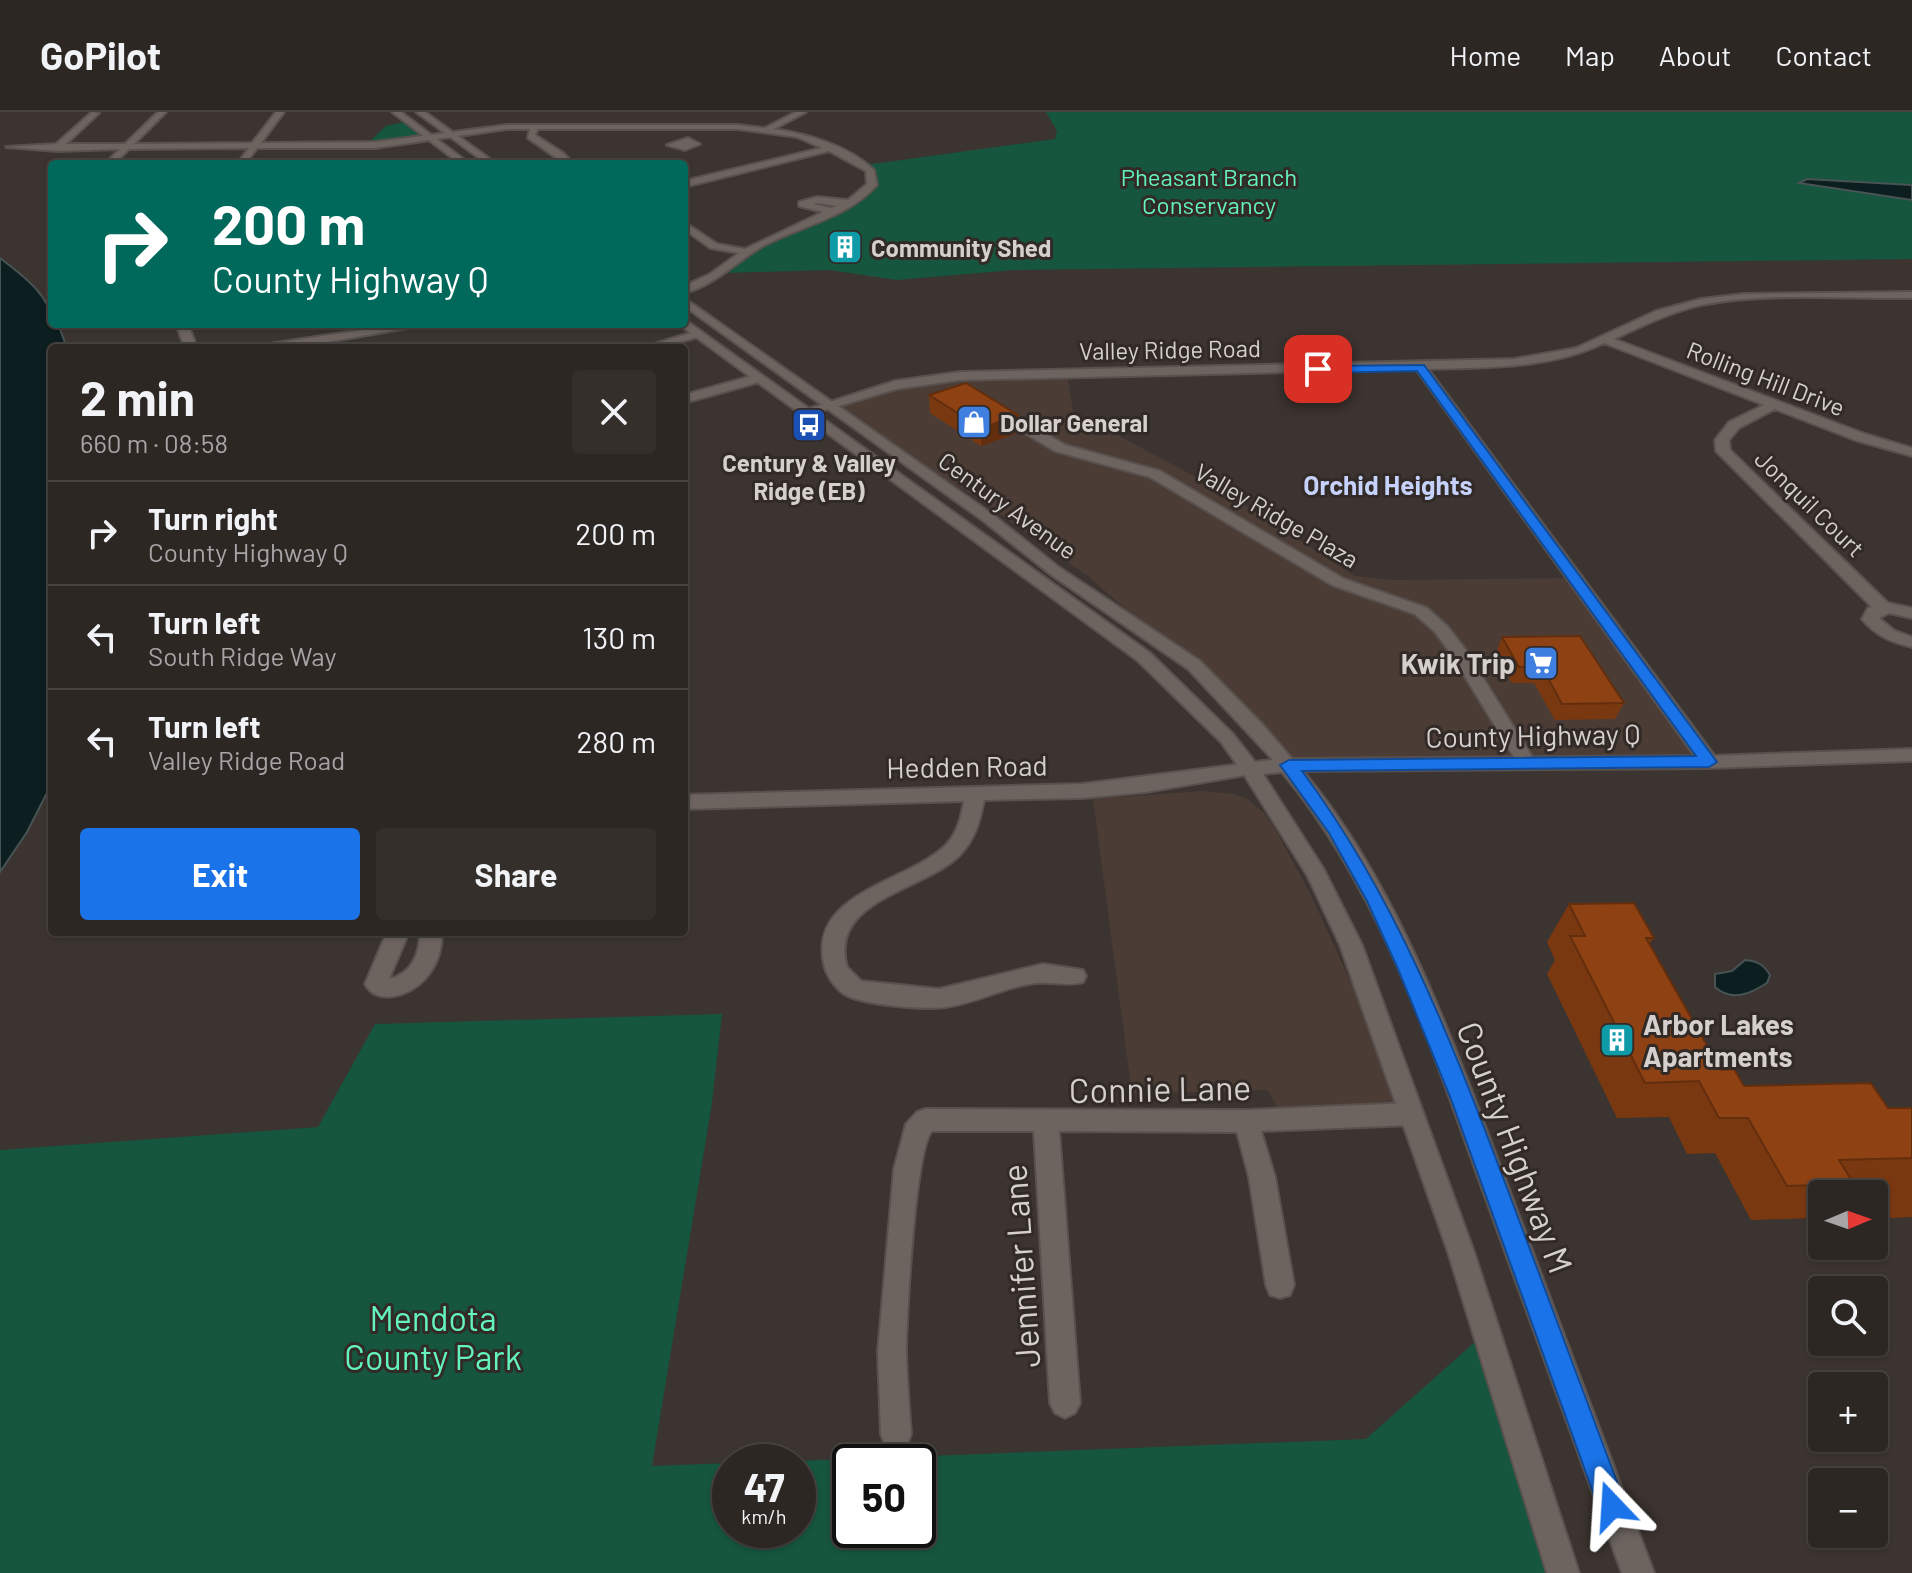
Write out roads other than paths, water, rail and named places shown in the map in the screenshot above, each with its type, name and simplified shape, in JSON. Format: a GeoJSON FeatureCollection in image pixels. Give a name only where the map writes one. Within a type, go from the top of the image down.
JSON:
{"type":"FeatureCollection","features":[{"type":"Feature","properties":{"kind":"street"},"geometry":{"type":"LineString","coordinates":[[113,160],[162,112]]}},
{"type":"Feature","properties":{"kind":"street"},"geometry":{"type":"LineString","coordinates":[[244,160],[280,112]]}},
{"type":"Feature","properties":{"kind":"street"},"geometry":{"type":"LineString","coordinates":[[396,112],[461,160]]}},
{"type":"Feature","properties":{"kind":"street"},"geometry":{"type":"LineString","coordinates":[[420,112],[488,160]]}},
{"type":"Feature","properties":{"kind":"street"},"geometry":{"type":"LineString","coordinates":[[753,127],[784,112]]}},
{"type":"Feature","properties":{"kind":"street"},"geometry":{"type":"LineString","coordinates":[[768,129],[802,112]]}},
{"type":"Feature","properties":{"kind":"street"},"geometry":{"type":"LineString","coordinates":[[47,156],[95,113]]}},
{"type":"Feature","properties":{"kind":"street"},"geometry":{"type":"LineString","coordinates":[[610,127],[617,114]]}},
{"type":"Feature","properties":{"kind":"street"},"geometry":{"type":"LineString","coordinates":[[535,127],[531,136],[553,146],[566,160]]}},
{"type":"Feature","properties":{"kind":"street"},"geometry":{"type":"LineString","coordinates":[[10,147],[382,144],[492,129],[535,127],[753,127],[799,135],[865,165],[873,178],[868,190],[747,252],[713,279],[688,288]]}},
{"type":"Feature","properties":{"kind":"street"},"geometry":{"type":"LineString","coordinates":[[679,127],[676,138],[679,141]]}},
{"type":"Feature","properties":{"kind":"street"},"geometry":{"type":"LineString","coordinates":[[377,154],[382,144]]}},
{"type":"Feature","properties":{"kind":"street"},"geometry":{"type":"LineString","coordinates":[[688,182],[755,169],[832,148]]}},
{"type":"Feature","properties":{"kind":"street"},"geometry":{"type":"LineString","coordinates":[[830,211],[806,207],[802,203],[820,200],[845,204]]}},
{"type":"Feature","properties":{"kind":"street"},"geometry":{"type":"LineString","coordinates":[[688,228],[714,246],[747,252]]}},
{"type":"Feature","properties":{"kind":"street","name":"Valley Ridge Road"},"geometry":{"type":"LineString","coordinates":[[805,412],[895,385],[944,377],[1421,367],[1531,361],[1579,351],[1660,313],[1701,302],[1744,297],[1912,295]]}},
{"type":"Feature","properties":{"kind":"street","name":"Century Avenue"},"geometry":{"type":"LineString","coordinates":[[688,304],[987,517],[1055,571],[1194,665],[1289,765]]}},
{"type":"Feature","properties":{"kind":"street","name":"Century Avenue"},"geometry":{"type":"LineString","coordinates":[[688,327],[1144,657],[1227,738],[1250,769]]}},
{"type":"Feature","properties":{"kind":"street"},"geometry":{"type":"LineString","coordinates":[[295,344],[399,328]]}},
{"type":"Feature","properties":{"kind":"street"},"geometry":{"type":"LineString","coordinates":[[661,344],[697,334]]}},
{"type":"Feature","properties":{"kind":"street","name":"Rolling Hill Drive"},"geometry":{"type":"LineString","coordinates":[[1606,340],[1860,437],[1912,452]]}},
{"type":"Feature","properties":{"kind":"street"},"geometry":{"type":"LineString","coordinates":[[1421,367],[1709,762]]}},
{"type":"Feature","properties":{"kind":"street","name":"Valley Ridge Plaza"},"geometry":{"type":"LineString","coordinates":[[944,377],[1060,448],[1137,467],[1173,482],[1338,582],[1421,611],[1441,629],[1459,653],[1527,763]]}},
{"type":"Feature","properties":{"kind":"street"},"geometry":{"type":"LineString","coordinates":[[688,398],[759,378]]}},
{"type":"Feature","properties":{"kind":"street","name":"Jonquil Court"},"geometry":{"type":"LineString","coordinates":[[1775,404],[1734,425],[1722,440],[1723,451],[1884,609]]}},
{"type":"Feature","properties":{"kind":"street"},"geometry":{"type":"LineString","coordinates":[[1912,613],[1884,609],[1870,614],[1873,625],[1889,635],[1912,642]]}},
{"type":"Feature","properties":{"kind":"street","name":"County Highway Q"},"geometry":{"type":"LineString","coordinates":[[1250,769],[1289,765],[1709,762],[1912,755]]}},
{"type":"Feature","properties":{"kind":"street","name":"County Highway M"},"geometry":{"type":"LineString","coordinates":[[1289,765],[1336,829],[1370,889],[1417,989],[1462,1099],[1638,1573]]}},
{"type":"Feature","properties":{"kind":"street"},"geometry":{"type":"LineString","coordinates":[[1250,769],[1306,855],[1336,910],[1461,1252],[1563,1573]]}},
{"type":"Feature","properties":{"kind":"street","name":"Hedden Road"},"geometry":{"type":"LineString","coordinates":[[688,802],[1112,789],[1250,769]]}},
{"type":"Feature","properties":{"kind":"street"},"geometry":{"type":"LineString","coordinates":[[975,794],[974,816],[954,851],[942,862],[872,895],[845,916],[832,942],[834,965],[843,979],[856,990],[940,999],[1042,972],[1075,976]]}},
{"type":"Feature","properties":{"kind":"street"},"geometry":{"type":"LineString","coordinates":[[396,936],[377,980],[376,984],[381,988],[399,986],[417,974],[428,955],[430,936]]}},
{"type":"Feature","properties":{"kind":"street","name":"Connie Lane"},"geometry":{"type":"LineString","coordinates":[[896,1434],[892,1352],[907,1169],[915,1132],[926,1120],[1024,1119],[1046,1123],[1246,1121],[1411,1114]]}},
{"type":"Feature","properties":{"kind":"street"},"geometry":{"type":"LineString","coordinates":[[1246,1121],[1262,1177],[1280,1285]]}},
{"type":"Feature","properties":{"kind":"street","name":"Jennifer Lane"},"geometry":{"type":"LineString","coordinates":[[1046,1123],[1065,1403]]}},
{"type":"Feature","properties":{"kind":"place","name":"Community Shed"},"geometry":{"type":"Point","coordinates":[845,247]}},
{"type":"Feature","properties":{"kind":"place","name":"Dollar General"},"geometry":{"type":"Point","coordinates":[974,422]}},
{"type":"Feature","properties":{"kind":"place","name":"Century & Valley Ridge (EB)"},"geometry":{"type":"Point","coordinates":[809,425]}},
{"type":"Feature","properties":{"kind":"place","name":"Kwik Trip"},"geometry":{"type":"Point","coordinates":[1541,663]}},
{"type":"Feature","properties":{"kind":"place","name":"Arbor Lakes Apartments"},"geometry":{"type":"Point","coordinates":[1617,1040]}},
{"type":"Feature","properties":{"kind":"district","name":"Orchid Heights"},"geometry":{"type":"Point","coordinates":[1388,484]}},
{"type":"Feature","properties":{"kind":"park label","name":"Pheasant Branch Conservancy"},"geometry":{"type":"Point","coordinates":[1209,190]}},
{"type":"Feature","properties":{"kind":"park label","name":"Mendota County Park"},"geometry":{"type":"Point","coordinates":[433,1336]}}]}
